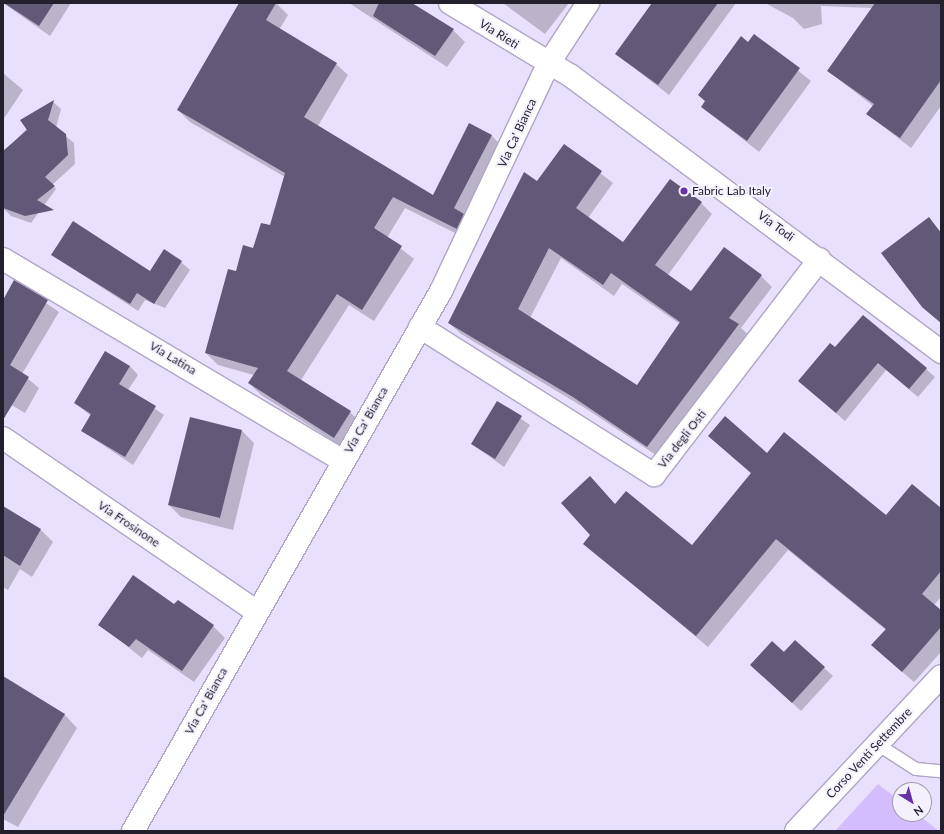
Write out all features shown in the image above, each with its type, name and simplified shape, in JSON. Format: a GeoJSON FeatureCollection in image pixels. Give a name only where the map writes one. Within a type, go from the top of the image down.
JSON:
{"type":"FeatureCollection","features":[{"type":"Feature","properties":{"kind":"street","name":"Via Rieti"},"geometry":{"type":"LineString","coordinates":[[450,3],[549,63]]}},
{"type":"Feature","properties":{"kind":"street","name":"Via Ca' Bianca"},"geometry":{"type":"LineString","coordinates":[[133,831],[256,611],[450,273],[549,63],[588,3]]}},
{"type":"Feature","properties":{"kind":"street","name":"Via Todi"},"geometry":{"type":"LineString","coordinates":[[549,63],[820,259],[941,352]]}},
{"type":"Feature","properties":{"kind":"street","name":"Via Latina"},"geometry":{"type":"LineString","coordinates":[[3,259],[342,460]]}},
{"type":"Feature","properties":{"kind":"street","name":"Via degli Osti"},"geometry":{"type":"LineString","coordinates":[[420,327],[654,476],[820,259]]}},
{"type":"Feature","properties":{"kind":"street","name":"Via Frosinone"},"geometry":{"type":"LineString","coordinates":[[3,438],[256,611]]}},
{"type":"Feature","properties":{"kind":"street","name":"Corso Venti Settembre"},"geometry":{"type":"LineString","coordinates":[[796,831],[941,676]]}},
{"type":"Feature","properties":{"kind":"lane"},"geometry":{"type":"LineString","coordinates":[[877,744],[916,768],[941,771]]}},
{"type":"Feature","properties":{"kind":"shaded area"},"geometry":{"type":"Polygon","coordinates":[[[878,784],[892,795],[892,822],[927,822],[939,831],[835,831],[878,784]]]}},
{"type":"Feature","properties":{"kind":"building"},"geometry":{"type":"Polygon","coordinates":[[[4,3],[54,3],[39,26],[4,3]]]}},
{"type":"Feature","properties":{"kind":"building"},"geometry":{"type":"Polygon","coordinates":[[[239,3],[276,3],[266,20],[337,63],[304,117],[433,195],[469,123],[492,135],[454,208],[464,214],[457,229],[393,197],[374,228],[402,246],[362,310],[337,294],[287,371],[351,411],[334,438],[248,383],[258,368],[205,353],[228,269],[236,271],[243,245],[253,248],[261,223],[270,225],[285,173],[177,110],[239,3]]]}},
{"type":"Feature","properties":{"kind":"building"},"geometry":{"type":"Polygon","coordinates":[[[379,3],[412,3],[454,29],[435,56],[373,16],[379,3]]]}},
{"type":"Feature","properties":{"kind":"building"},"geometry":{"type":"Polygon","coordinates":[[[652,3],[718,3],[658,85],[615,54],[652,3]]]}},
{"type":"Feature","properties":{"kind":"building"},"geometry":{"type":"Polygon","coordinates":[[[875,3],[941,3],[941,80],[900,138],[866,114],[874,104],[827,71],[875,3]]]}},
{"type":"Feature","properties":{"kind":"building"},"geometry":{"type":"Polygon","coordinates":[[[754,34],[800,68],[747,141],[701,107],[705,101],[698,95],[741,36],[748,42],[754,34]]]}},
{"type":"Feature","properties":{"kind":"building"},"geometry":{"type":"Polygon","coordinates":[[[54,100],[48,120],[66,134],[68,155],[45,177],[55,186],[37,200],[54,210],[25,216],[3,208],[3,151],[27,130],[20,120],[54,100]]]}},
{"type":"Feature","properties":{"kind":"building"},"geometry":{"type":"Polygon","coordinates":[[[564,144],[602,171],[576,208],[623,242],[670,179],[702,202],[655,265],[691,291],[724,247],[762,275],[729,318],[739,324],[647,447],[573,397],[448,323],[524,172],[537,181],[564,144]],[[549,248],[518,309],[637,385],[680,322],[611,273],[603,285],[549,248]]]}},
{"type":"Feature","properties":{"kind":"building"},"geometry":{"type":"Polygon","coordinates":[[[929,217],[941,233],[941,323],[922,307],[881,253],[929,217]]]}},
{"type":"Feature","properties":{"kind":"building"},"geometry":{"type":"Polygon","coordinates":[[[73,221],[150,271],[164,249],[182,261],[154,304],[137,293],[130,304],[51,255],[73,221]]]}},
{"type":"Feature","properties":{"kind":"building"},"geometry":{"type":"Polygon","coordinates":[[[14,280],[48,300],[10,365],[29,377],[3,420],[3,300],[14,280]]]}},
{"type":"Feature","properties":{"kind":"building"},"geometry":{"type":"Polygon","coordinates":[[[863,315],[927,368],[909,389],[878,363],[836,413],[798,381],[830,343],[835,347],[863,315]]]}},
{"type":"Feature","properties":{"kind":"building"},"geometry":{"type":"Polygon","coordinates":[[[105,351],[130,366],[119,384],[156,406],[125,457],[81,431],[91,414],[74,403],[105,351]]]}},
{"type":"Feature","properties":{"kind":"building"},"geometry":{"type":"Polygon","coordinates":[[[497,401],[522,416],[495,459],[471,444],[497,401]]]}},
{"type":"Feature","properties":{"kind":"building"},"geometry":{"type":"Polygon","coordinates":[[[725,416],[767,453],[784,432],[886,515],[912,484],[941,508],[941,571],[922,594],[941,610],[941,627],[902,672],[871,645],[886,629],[776,539],[696,636],[583,544],[590,535],[561,503],[590,476],[615,504],[626,491],[692,545],[751,473],[708,436],[725,416]]]}},
{"type":"Feature","properties":{"kind":"building"},"geometry":{"type":"Polygon","coordinates":[[[190,417],[242,430],[220,518],[168,505],[190,417]]]}},
{"type":"Feature","properties":{"kind":"building"},"geometry":{"type":"Polygon","coordinates":[[[3,506],[41,529],[20,566],[3,555],[3,506]]]}},
{"type":"Feature","properties":{"kind":"building"},"geometry":{"type":"Polygon","coordinates":[[[133,575],[174,604],[178,600],[214,625],[182,671],[136,639],[129,647],[98,625],[133,575]]]}},
{"type":"Feature","properties":{"kind":"building"},"geometry":{"type":"Polygon","coordinates":[[[795,640],[825,667],[792,703],[750,665],[772,641],[784,652],[795,640]]]}},
{"type":"Feature","properties":{"kind":"building"},"geometry":{"type":"Polygon","coordinates":[[[3,676],[65,714],[3,816],[3,676]]]}},
{"type":"Feature","properties":{"kind":"place","name":"Fabric Lab Italy"},"geometry":{"type":"Point","coordinates":[684,191]}}]}
